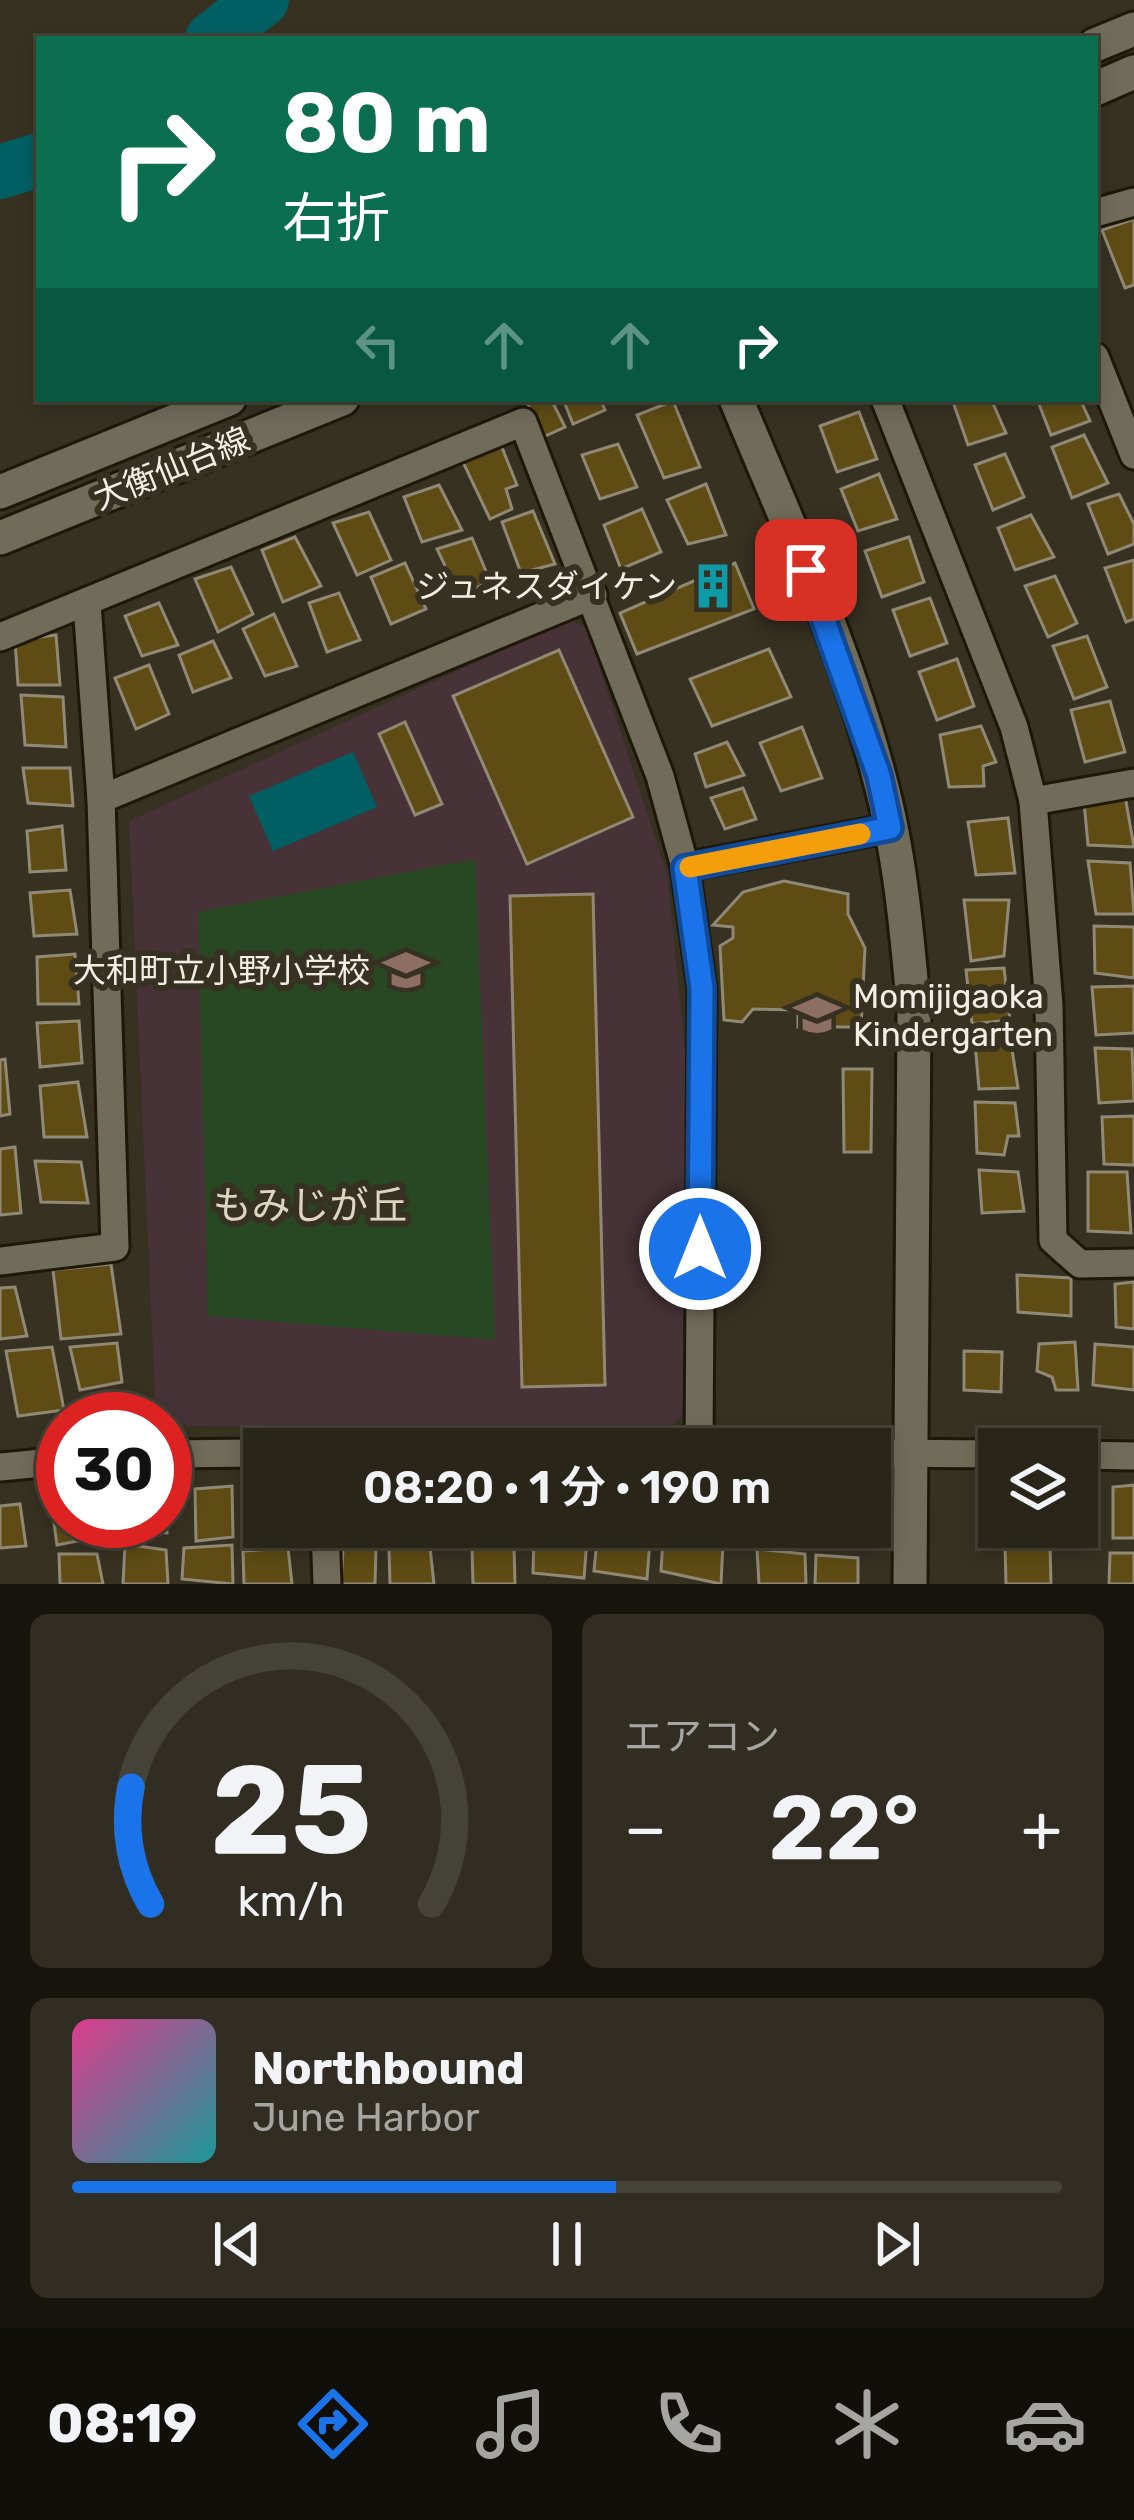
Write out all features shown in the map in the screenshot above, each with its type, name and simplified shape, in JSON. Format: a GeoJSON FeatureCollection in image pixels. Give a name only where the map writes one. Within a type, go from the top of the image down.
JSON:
{"type":"FeatureCollection","features":[{"type":"Feature","properties":{"kind":"street"},"geometry":{"type":"LineString","coordinates":[[1098,44],[1134,29]]}},
{"type":"Feature","properties":{"kind":"street"},"geometry":{"type":"LineString","coordinates":[[1098,88],[1134,72]]}},
{"type":"Feature","properties":{"kind":"street"},"geometry":{"type":"LineString","coordinates":[[1098,212],[1134,202]]}},
{"type":"Feature","properties":{"kind":"street"},"geometry":{"type":"LineString","coordinates":[[1098,365],[1134,455]]}},
{"type":"Feature","properties":{"kind":"street","name":"大衡仙台線"},"geometry":{"type":"LineString","coordinates":[[0,492],[222,402]]}},
{"type":"Feature","properties":{"kind":"street","name":"大衡仙台線"},"geometry":{"type":"LineString","coordinates":[[0,538],[336,402]]}},
{"type":"Feature","properties":{"kind":"street"},"geometry":{"type":"LineString","coordinates":[[737,402],[824,612],[879,776],[890,828],[914,1012],[910,1584]]}},
{"type":"Feature","properties":{"kind":"street"},"geometry":{"type":"LineString","coordinates":[[886,402],[1014,727],[1033,800],[1048,1006],[1053,1240],[1080,1264],[1134,1263]]}},
{"type":"Feature","properties":{"kind":"street"},"geometry":{"type":"LineString","coordinates":[[0,637],[523,422],[660,776],[685,868],[702,988],[699,1428]]}},
{"type":"Feature","properties":{"kind":"street"},"geometry":{"type":"LineString","coordinates":[[101,799],[593,595]]}},
{"type":"Feature","properties":{"kind":"street"},"geometry":{"type":"LineString","coordinates":[[0,1261],[116,1247],[101,799],[87,604]]}},
{"type":"Feature","properties":{"kind":"street"},"geometry":{"type":"LineString","coordinates":[[1033,800],[1134,783]]}},
{"type":"Feature","properties":{"kind":"street"},"geometry":{"type":"LineString","coordinates":[[685,868],[890,828]]}},
{"type":"Feature","properties":{"kind":"street"},"geometry":{"type":"LineString","coordinates":[[891,1453],[978,1454]]}},
{"type":"Feature","properties":{"kind":"street"},"geometry":{"type":"LineString","coordinates":[[192,1454],[243,1454]]}},
{"type":"Feature","properties":{"kind":"street"},"geometry":{"type":"LineString","coordinates":[[1098,1455],[1134,1456]]}},
{"type":"Feature","properties":{"kind":"street"},"geometry":{"type":"LineString","coordinates":[[0,1467],[36,1464]]}},
{"type":"Feature","properties":{"kind":"street"},"geometry":{"type":"LineString","coordinates":[[326,1548],[327,1584]]}},
{"type":"Feature","properties":{"kind":"shaded area","name":"大和町立小野小学校"},"geometry":{"type":"Polygon","coordinates":[[[570,619],[587,629],[667,874],[687,1067],[688,1410],[670,1428],[192,1426],[192,1392],[155,1392],[129,821],[570,619]]]}},
{"type":"Feature","properties":{"kind":"green space"},"geometry":{"type":"Polygon","coordinates":[[[475,859],[495,1340],[208,1316],[198,912],[475,859]]]}},
{"type":"Feature","properties":{"kind":"water"},"geometry":{"type":"Polygon","coordinates":[[[353,752],[377,807],[273,851],[249,796],[353,752]]]}},
{"type":"Feature","properties":{"kind":"building"},"geometry":{"type":"Polygon","coordinates":[[[1134,219],[1134,285],[1125,288],[1102,230],[1134,219]]]}},
{"type":"Feature","properties":{"kind":"building"},"geometry":{"type":"Polygon","coordinates":[[[552,402],[565,427],[541,438],[528,405],[552,402]]]}},
{"type":"Feature","properties":{"kind":"building"},"geometry":{"type":"Polygon","coordinates":[[[564,402],[601,402],[605,410],[573,424],[564,402]]]}},
{"type":"Feature","properties":{"kind":"building"},"geometry":{"type":"Polygon","coordinates":[[[673,402],[700,467],[664,478],[637,415],[673,402]]]}},
{"type":"Feature","properties":{"kind":"building"},"geometry":{"type":"Polygon","coordinates":[[[953,402],[992,402],[1006,433],[968,445],[953,402]]]}},
{"type":"Feature","properties":{"kind":"building"},"geometry":{"type":"Polygon","coordinates":[[[1038,402],[1081,402],[1090,421],[1051,435],[1038,402]]]}},
{"type":"Feature","properties":{"kind":"building"},"geometry":{"type":"Polygon","coordinates":[[[859,412],[877,459],[837,472],[820,426],[859,412]]]}},
{"type":"Feature","properties":{"kind":"building"},"geometry":{"type":"Polygon","coordinates":[[[1084,435],[1108,483],[1072,498],[1052,447],[1084,435]]]}},
{"type":"Feature","properties":{"kind":"building"},"geometry":{"type":"Polygon","coordinates":[[[618,444],[637,487],[600,499],[582,455],[618,444]]]}},
{"type":"Feature","properties":{"kind":"building"},"geometry":{"type":"Polygon","coordinates":[[[501,445],[517,485],[506,489],[512,509],[490,519],[461,458],[501,445]]]}},
{"type":"Feature","properties":{"kind":"building"},"geometry":{"type":"Polygon","coordinates":[[[1005,454],[1024,497],[993,510],[975,465],[1005,454]]]}},
{"type":"Feature","properties":{"kind":"building"},"geometry":{"type":"Polygon","coordinates":[[[879,474],[897,519],[858,531],[841,489],[879,474]]]}},
{"type":"Feature","properties":{"kind":"building"},"geometry":{"type":"Polygon","coordinates":[[[706,484],[726,535],[688,544],[667,500],[706,484]]]}},
{"type":"Feature","properties":{"kind":"building"},"geometry":{"type":"Polygon","coordinates":[[[439,485],[462,530],[422,542],[404,497],[439,485]]]}},
{"type":"Feature","properties":{"kind":"building"},"geometry":{"type":"Polygon","coordinates":[[[1119,494],[1134,524],[1134,544],[1108,554],[1088,504],[1119,494]]]}},
{"type":"Feature","properties":{"kind":"building"},"geometry":{"type":"Polygon","coordinates":[[[642,509],[661,552],[621,569],[604,525],[642,509]]]}},
{"type":"Feature","properties":{"kind":"building"},"geometry":{"type":"Polygon","coordinates":[[[533,511],[555,564],[521,573],[502,522],[533,511]]]}},
{"type":"Feature","properties":{"kind":"building"},"geometry":{"type":"Polygon","coordinates":[[[369,512],[391,560],[357,575],[333,523],[369,512]]]}},
{"type":"Feature","properties":{"kind":"building"},"geometry":{"type":"Polygon","coordinates":[[[1031,515],[1054,557],[1015,570],[998,528],[1031,515]]]}},
{"type":"Feature","properties":{"kind":"building"},"geometry":{"type":"Polygon","coordinates":[[[295,537],[321,586],[283,602],[262,550],[295,537]]]}},
{"type":"Feature","properties":{"kind":"building"},"geometry":{"type":"Polygon","coordinates":[[[909,537],[924,582],[882,597],[865,551],[909,537]]]}},
{"type":"Feature","properties":{"kind":"building"},"geometry":{"type":"Polygon","coordinates":[[[472,538],[491,583],[458,593],[437,549],[472,538]]]}},
{"type":"Feature","properties":{"kind":"building"},"geometry":{"type":"Polygon","coordinates":[[[1134,560],[1134,619],[1126,622],[1105,568],[1134,560]]]}},
{"type":"Feature","properties":{"kind":"building"},"geometry":{"type":"Polygon","coordinates":[[[405,563],[426,609],[391,624],[371,577],[405,563]]]}},
{"type":"Feature","properties":{"kind":"building","name":"ジュネスダイケン"},"geometry":{"type":"Polygon","coordinates":[[[735,563],[754,609],[637,654],[620,613],[735,563]]]}},
{"type":"Feature","properties":{"kind":"building"},"geometry":{"type":"Polygon","coordinates":[[[231,567],[253,614],[218,632],[195,579],[231,567]]]}},
{"type":"Feature","properties":{"kind":"building"},"geometry":{"type":"Polygon","coordinates":[[[1055,576],[1077,623],[1048,637],[1025,586],[1055,576]]]}},
{"type":"Feature","properties":{"kind":"building"},"geometry":{"type":"Polygon","coordinates":[[[339,593],[360,640],[327,652],[309,603],[339,593]]]}},
{"type":"Feature","properties":{"kind":"building"},"geometry":{"type":"Polygon","coordinates":[[[930,598],[947,643],[910,656],[893,610],[930,598]]]}},
{"type":"Feature","properties":{"kind":"building"},"geometry":{"type":"Polygon","coordinates":[[[159,603],[178,645],[142,656],[125,616],[159,603]]]}},
{"type":"Feature","properties":{"kind":"building"},"geometry":{"type":"Polygon","coordinates":[[[274,614],[297,666],[265,676],[243,629],[274,614]]]}},
{"type":"Feature","properties":{"kind":"building"},"geometry":{"type":"Polygon","coordinates":[[[56,635],[60,685],[18,685],[15,640],[56,635]]]}},
{"type":"Feature","properties":{"kind":"building"},"geometry":{"type":"Polygon","coordinates":[[[1087,636],[1107,687],[1074,699],[1053,646],[1087,636]]]}},
{"type":"Feature","properties":{"kind":"building"},"geometry":{"type":"Polygon","coordinates":[[[213,641],[231,678],[193,692],[179,655],[213,641]]]}},
{"type":"Feature","properties":{"kind":"building"},"geometry":{"type":"Polygon","coordinates":[[[769,649],[791,697],[712,726],[690,679],[769,649]]]}},
{"type":"Feature","properties":{"kind":"building"},"geometry":{"type":"Polygon","coordinates":[[[559,650],[633,817],[527,864],[453,696],[559,650]]]}},
{"type":"Feature","properties":{"kind":"building"},"geometry":{"type":"Polygon","coordinates":[[[957,659],[974,706],[937,720],[919,672],[957,659]]]}},
{"type":"Feature","properties":{"kind":"building"},"geometry":{"type":"Polygon","coordinates":[[[149,665],[169,714],[136,729],[115,678],[149,665]]]}},
{"type":"Feature","properties":{"kind":"building"},"geometry":{"type":"Polygon","coordinates":[[[21,695],[63,697],[66,747],[25,745],[21,695]]]}},
{"type":"Feature","properties":{"kind":"building"},"geometry":{"type":"Polygon","coordinates":[[[1110,701],[1125,752],[1085,762],[1071,710],[1110,701]]]}},
{"type":"Feature","properties":{"kind":"building"},"geometry":{"type":"Polygon","coordinates":[[[405,722],[442,804],[415,815],[379,734],[405,722]]]}},
{"type":"Feature","properties":{"kind":"building"},"geometry":{"type":"Polygon","coordinates":[[[981,726],[996,762],[983,766],[984,786],[949,787],[940,735],[981,726]]]}},
{"type":"Feature","properties":{"kind":"building"},"geometry":{"type":"Polygon","coordinates":[[[802,727],[822,778],[781,791],[760,743],[802,727]]]}},
{"type":"Feature","properties":{"kind":"building"},"geometry":{"type":"Polygon","coordinates":[[[727,742],[744,775],[706,787],[695,754],[727,742]]]}},
{"type":"Feature","properties":{"kind":"building"},"geometry":{"type":"Polygon","coordinates":[[[23,768],[70,768],[73,806],[28,803],[23,768]]]}},
{"type":"Feature","properties":{"kind":"building"},"geometry":{"type":"Polygon","coordinates":[[[743,788],[756,819],[725,829],[711,798],[743,788]]]}},
{"type":"Feature","properties":{"kind":"building"},"geometry":{"type":"Polygon","coordinates":[[[1125,796],[1134,847],[1088,845],[1084,802],[1125,796]]]}},
{"type":"Feature","properties":{"kind":"building"},"geometry":{"type":"Polygon","coordinates":[[[1008,818],[1015,873],[976,875],[968,822],[1008,818]]]}},
{"type":"Feature","properties":{"kind":"building"},"geometry":{"type":"Polygon","coordinates":[[[62,826],[66,870],[30,872],[27,831],[62,826]]]}},
{"type":"Feature","properties":{"kind":"building"},"geometry":{"type":"Polygon","coordinates":[[[1088,861],[1130,863],[1134,914],[1096,914],[1088,861]]]}},
{"type":"Feature","properties":{"kind":"building"},"geometry":{"type":"Polygon","coordinates":[[[784,881],[848,894],[848,914],[865,948],[861,1027],[798,1027],[798,1010],[753,1009],[742,1022],[724,1020],[720,946],[733,938],[733,927],[713,925],[743,892],[784,881]]]}},
{"type":"Feature","properties":{"kind":"building"},"geometry":{"type":"Polygon","coordinates":[[[70,890],[77,934],[34,936],[30,893],[70,890]]]}},
{"type":"Feature","properties":{"kind":"building"},"geometry":{"type":"Polygon","coordinates":[[[593,894],[605,1385],[522,1387],[510,896],[593,894]]]}},
{"type":"Feature","properties":{"kind":"building"},"geometry":{"type":"Polygon","coordinates":[[[964,900],[1009,900],[1004,956],[971,961],[964,900]]]}},
{"type":"Feature","properties":{"kind":"building"},"geometry":{"type":"Polygon","coordinates":[[[1094,926],[1134,927],[1134,978],[1095,973],[1094,926]]]}},
{"type":"Feature","properties":{"kind":"building"},"geometry":{"type":"Polygon","coordinates":[[[75,954],[79,1004],[38,1004],[37,957],[75,954]]]}},
{"type":"Feature","properties":{"kind":"building"},"geometry":{"type":"Polygon","coordinates":[[[1004,968],[1010,1020],[972,1024],[966,970],[1004,968]]]}},
{"type":"Feature","properties":{"kind":"building"},"geometry":{"type":"Polygon","coordinates":[[[1134,986],[1134,1033],[1096,1035],[1092,987],[1134,986]]]}},
{"type":"Feature","properties":{"kind":"building"},"geometry":{"type":"Polygon","coordinates":[[[79,1021],[82,1063],[40,1067],[37,1023],[79,1021]]]}},
{"type":"Feature","properties":{"kind":"building"},"geometry":{"type":"Polygon","coordinates":[[[1009,1030],[1018,1088],[979,1089],[974,1031],[1009,1030]]]}},
{"type":"Feature","properties":{"kind":"building"},"geometry":{"type":"Polygon","coordinates":[[[1095,1048],[1132,1049],[1134,1101],[1099,1103],[1095,1048]]]}},
{"type":"Feature","properties":{"kind":"building"},"geometry":{"type":"Polygon","coordinates":[[[5,1059],[10,1114],[0,1116],[0,1060],[5,1059]]]}},
{"type":"Feature","properties":{"kind":"building"},"geometry":{"type":"Polygon","coordinates":[[[843,1069],[872,1069],[871,1152],[844,1152],[843,1069]]]}},
{"type":"Feature","properties":{"kind":"building"},"geometry":{"type":"Polygon","coordinates":[[[78,1082],[87,1137],[44,1137],[40,1086],[78,1082]]]}},
{"type":"Feature","properties":{"kind":"building"},"geometry":{"type":"Polygon","coordinates":[[[975,1102],[1015,1103],[1019,1136],[1008,1136],[1004,1155],[977,1153],[975,1102]]]}},
{"type":"Feature","properties":{"kind":"building"},"geometry":{"type":"Polygon","coordinates":[[[1134,1116],[1134,1165],[1104,1164],[1102,1117],[1134,1116]]]}},
{"type":"Feature","properties":{"kind":"building"},"geometry":{"type":"Polygon","coordinates":[[[15,1147],[21,1213],[0,1215],[0,1149],[15,1147]]]}},
{"type":"Feature","properties":{"kind":"building"},"geometry":{"type":"Polygon","coordinates":[[[35,1161],[81,1162],[88,1203],[41,1202],[35,1161]]]}},
{"type":"Feature","properties":{"kind":"building"},"geometry":{"type":"Polygon","coordinates":[[[979,1170],[1018,1172],[1024,1211],[982,1213],[979,1170]]]}},
{"type":"Feature","properties":{"kind":"building"},"geometry":{"type":"Polygon","coordinates":[[[1088,1172],[1127,1172],[1131,1233],[1088,1231],[1088,1172]]]}},
{"type":"Feature","properties":{"kind":"building"},"geometry":{"type":"Polygon","coordinates":[[[111,1264],[121,1334],[61,1339],[53,1270],[111,1264]]]}},
{"type":"Feature","properties":{"kind":"building"},"geometry":{"type":"Polygon","coordinates":[[[1017,1275],[1071,1278],[1071,1316],[1018,1312],[1017,1275]]]}},
{"type":"Feature","properties":{"kind":"building"},"geometry":{"type":"Polygon","coordinates":[[[1134,1282],[1134,1329],[1116,1327],[1115,1284],[1134,1282]]]}},
{"type":"Feature","properties":{"kind":"building"},"geometry":{"type":"Polygon","coordinates":[[[15,1287],[27,1336],[0,1339],[0,1288],[15,1287]]]}},
{"type":"Feature","properties":{"kind":"building"},"geometry":{"type":"Polygon","coordinates":[[[1075,1342],[1078,1390],[1056,1390],[1052,1377],[1037,1371],[1039,1344],[1075,1342]]]}},
{"type":"Feature","properties":{"kind":"building"},"geometry":{"type":"Polygon","coordinates":[[[117,1343],[122,1382],[80,1390],[70,1347],[117,1343]]]}},
{"type":"Feature","properties":{"kind":"building"},"geometry":{"type":"Polygon","coordinates":[[[1095,1344],[1134,1347],[1134,1390],[1093,1385],[1095,1344]]]}},
{"type":"Feature","properties":{"kind":"building"},"geometry":{"type":"Polygon","coordinates":[[[52,1347],[61,1392],[36,1392],[36,1414],[18,1416],[6,1351],[52,1347]]]}},
{"type":"Feature","properties":{"kind":"building"},"geometry":{"type":"Polygon","coordinates":[[[964,1351],[1002,1352],[1001,1392],[964,1390],[964,1351]]]}},
{"type":"Feature","properties":{"kind":"building"},"geometry":{"type":"Polygon","coordinates":[[[1134,1485],[1134,1538],[1113,1538],[1113,1487],[1134,1485]]]}},
{"type":"Feature","properties":{"kind":"building"},"geometry":{"type":"Polygon","coordinates":[[[232,1486],[233,1537],[196,1541],[195,1489],[232,1486]]]}},
{"type":"Feature","properties":{"kind":"building"},"geometry":{"type":"Polygon","coordinates":[[[20,1504],[26,1546],[0,1548],[0,1506],[20,1504]]]}},
{"type":"Feature","properties":{"kind":"building"},"geometry":{"type":"Polygon","coordinates":[[[232,1545],[233,1584],[182,1579],[184,1548],[232,1545]]]}},
{"type":"Feature","properties":{"kind":"building"},"geometry":{"type":"Polygon","coordinates":[[[125,1548],[166,1550],[168,1584],[123,1584],[125,1548]]]}},
{"type":"Feature","properties":{"kind":"building"},"geometry":{"type":"Polygon","coordinates":[[[288,1548],[292,1584],[244,1584],[243,1551],[288,1548]]]}},
{"type":"Feature","properties":{"kind":"building"},"geometry":{"type":"Polygon","coordinates":[[[343,1548],[376,1548],[375,1584],[341,1584],[343,1548]]]}},
{"type":"Feature","properties":{"kind":"building"},"geometry":{"type":"Polygon","coordinates":[[[430,1548],[434,1584],[390,1584],[389,1549],[430,1548]]]}},
{"type":"Feature","properties":{"kind":"building"},"geometry":{"type":"Polygon","coordinates":[[[514,1548],[515,1584],[473,1584],[472,1549],[514,1548]]]}},
{"type":"Feature","properties":{"kind":"building"},"geometry":{"type":"Polygon","coordinates":[[[534,1548],[586,1548],[584,1578],[533,1573],[534,1548]]]}},
{"type":"Feature","properties":{"kind":"building"},"geometry":{"type":"Polygon","coordinates":[[[596,1548],[649,1548],[647,1579],[594,1571],[596,1548]]]}},
{"type":"Feature","properties":{"kind":"building"},"geometry":{"type":"Polygon","coordinates":[[[662,1548],[723,1548],[721,1584],[661,1571],[662,1548]]]}},
{"type":"Feature","properties":{"kind":"building"},"geometry":{"type":"Polygon","coordinates":[[[1005,1548],[1050,1548],[1051,1584],[1006,1584],[1005,1548]]]}},
{"type":"Feature","properties":{"kind":"building"},"geometry":{"type":"Polygon","coordinates":[[[757,1549],[805,1554],[806,1584],[759,1584],[757,1549]]]}},
{"type":"Feature","properties":{"kind":"building"},"geometry":{"type":"Polygon","coordinates":[[[1110,1553],[1134,1553],[1134,1584],[1109,1584],[1110,1553]]]}},
{"type":"Feature","properties":{"kind":"building"},"geometry":{"type":"Polygon","coordinates":[[[59,1554],[97,1554],[103,1584],[60,1584],[59,1554]]]}},
{"type":"Feature","properties":{"kind":"building"},"geometry":{"type":"Polygon","coordinates":[[[816,1555],[858,1558],[858,1584],[815,1584],[816,1555]]]}},
{"type":"Feature","properties":{"kind":"waterway"},"geometry":{"type":"LineString","coordinates":[[216,36],[262,0]]}},
{"type":"Feature","properties":{"kind":"waterway"},"geometry":{"type":"LineString","coordinates":[[0,172],[36,161]]}},
{"type":"Feature","properties":{"kind":"slow traffic"},"geometry":{"type":"LineString","coordinates":[[690,867],[860,834]]}},
{"type":"Feature","properties":{"kind":"place","name":"ジュネスダイケン"},"geometry":{"type":"Point","coordinates":[713,586]}},
{"type":"Feature","properties":{"kind":"place","name":"大和町立小野小学校"},"geometry":{"type":"Point","coordinates":[406,970]}},
{"type":"Feature","properties":{"kind":"place","name":"Momijigaoka Kindergarten"},"geometry":{"type":"Point","coordinates":[817,1015]}},
{"type":"Feature","properties":{"kind":"district","name":"もみじが丘"},"geometry":{"type":"Point","coordinates":[310,1205]}},
{"type":"Feature","properties":{"kind":"route"},"geometry":{"type":"LineString","coordinates":[[700,1249],[702,988],[685,868],[890,828],[879,776],[806,570]]}}]}
